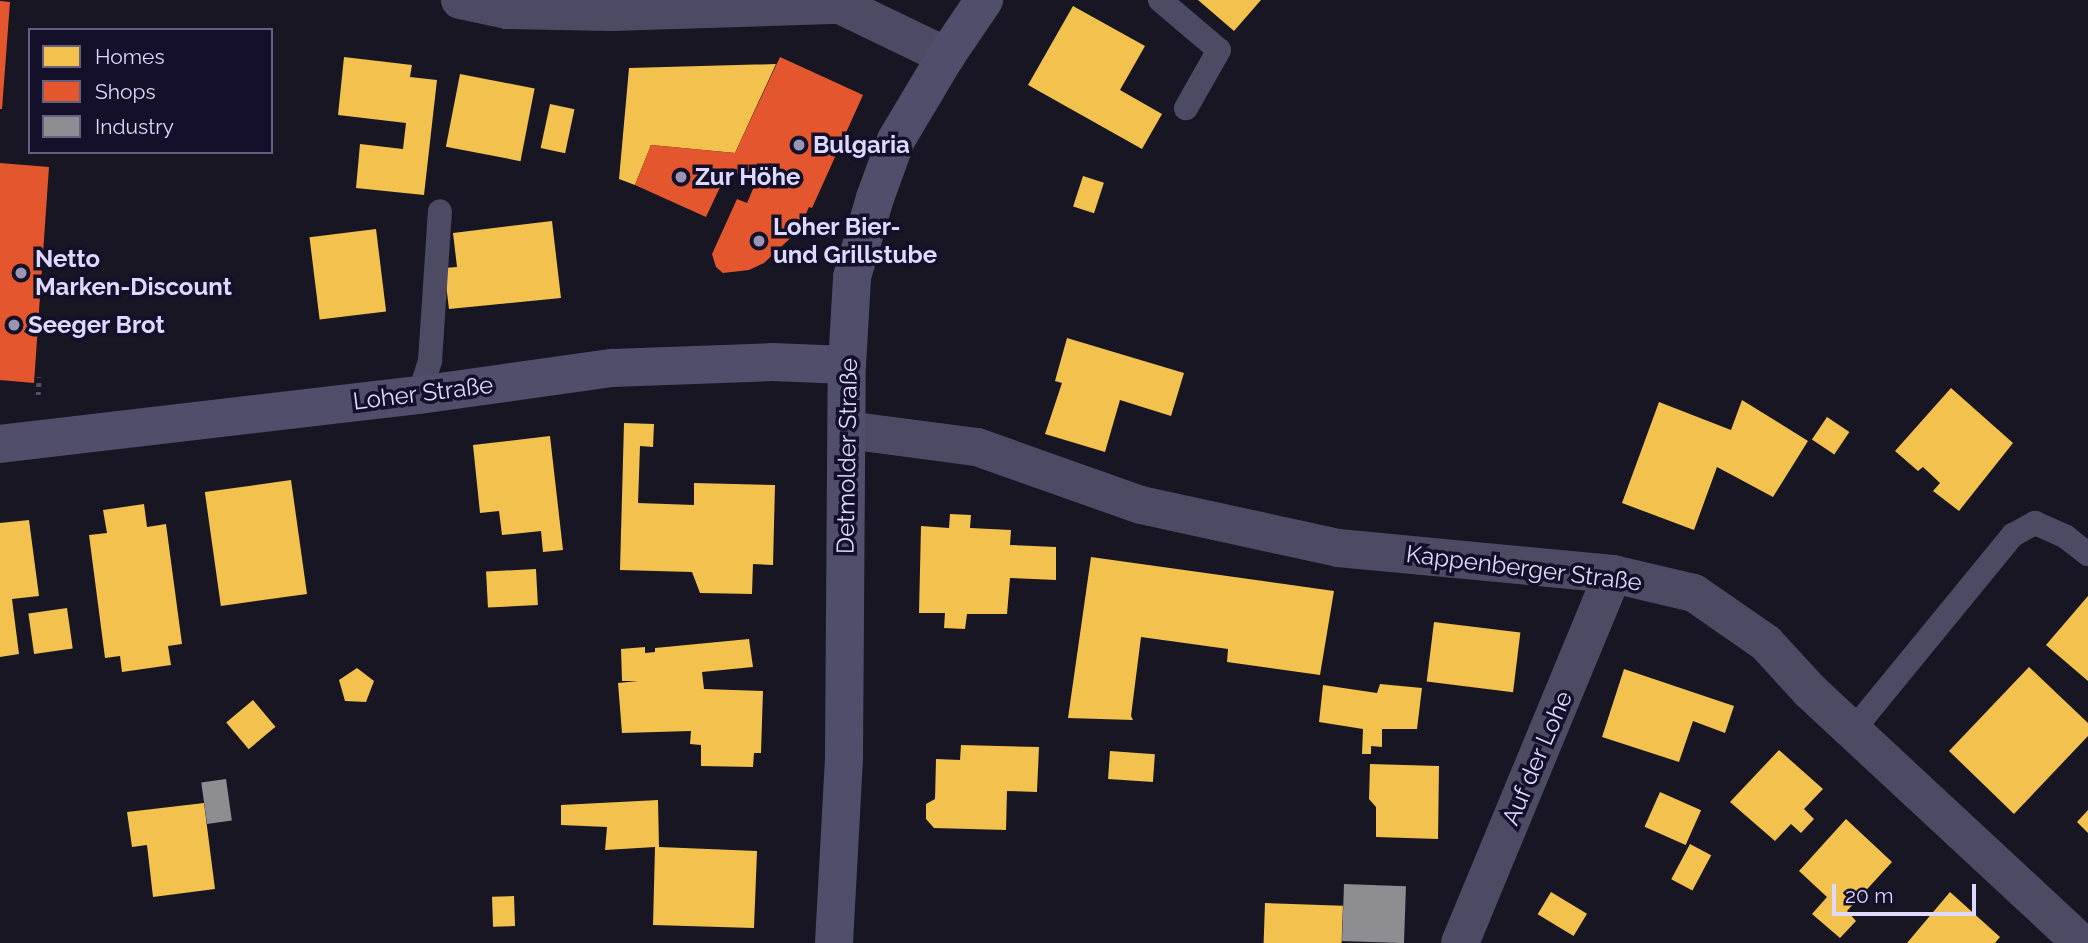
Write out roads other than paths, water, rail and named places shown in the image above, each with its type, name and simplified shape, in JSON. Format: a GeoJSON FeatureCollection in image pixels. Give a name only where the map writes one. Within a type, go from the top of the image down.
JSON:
{"type":"FeatureCollection","features":[{"type":"Feature","properties":{"kind":"main road","name":"Detmolder Straße"},"geometry":{"type":"LineString","coordinates":[[834,943],[844,756],[847,365],[852,277],[875,198],[896,141],[946,56],[984,0]]}},
{"type":"Feature","properties":{"kind":"main road","name":"Loher Straße"},"geometry":{"type":"LineString","coordinates":[[0,444],[419,395],[612,368],[772,362],[847,365]]}},
{"type":"Feature","properties":{"kind":"street"},"geometry":{"type":"LineString","coordinates":[[460,0],[507,10],[611,12],[840,5],[946,56]]}},
{"type":"Feature","properties":{"kind":"street","name":"Kappenberger Straße"},"geometry":{"type":"LineString","coordinates":[[847,430],[977,447],[1141,505],[1338,548],[1613,573],[1694,593],[1766,643],[1810,691],[1854,729],[2081,943]]}},
{"type":"Feature","properties":{"kind":"street","name":"Auf der Lohe"},"geometry":{"type":"LineString","coordinates":[[1460,943],[1613,573]]}},
{"type":"Feature","properties":{"kind":"lane"},"geometry":{"type":"LineString","coordinates":[[1160,0],[1219,50],[1186,108]]}},
{"type":"Feature","properties":{"kind":"lane"},"geometry":{"type":"LineString","coordinates":[[419,395],[430,360],[440,211]]}},
{"type":"Feature","properties":{"kind":"lane"},"geometry":{"type":"LineString","coordinates":[[1854,729],[2013,535],[2035,523],[2066,537],[2088,554]]}},
{"type":"Feature","properties":{"kind":"place","name":"Bulgaria"},"geometry":{"type":"Point","coordinates":[799,145]}},
{"type":"Feature","properties":{"kind":"place","name":"Zur Höhe"},"geometry":{"type":"Point","coordinates":[681,177]}},
{"type":"Feature","properties":{"kind":"place","name":"Loher Bier- und Grillstube"},"geometry":{"type":"Point","coordinates":[759,241]}},
{"type":"Feature","properties":{"kind":"place","name":"Netto Marken-Discount"},"geometry":{"type":"Point","coordinates":[21,273]}},
{"type":"Feature","properties":{"kind":"place","name":"Seeger Brot"},"geometry":{"type":"Point","coordinates":[14,325]}}]}
